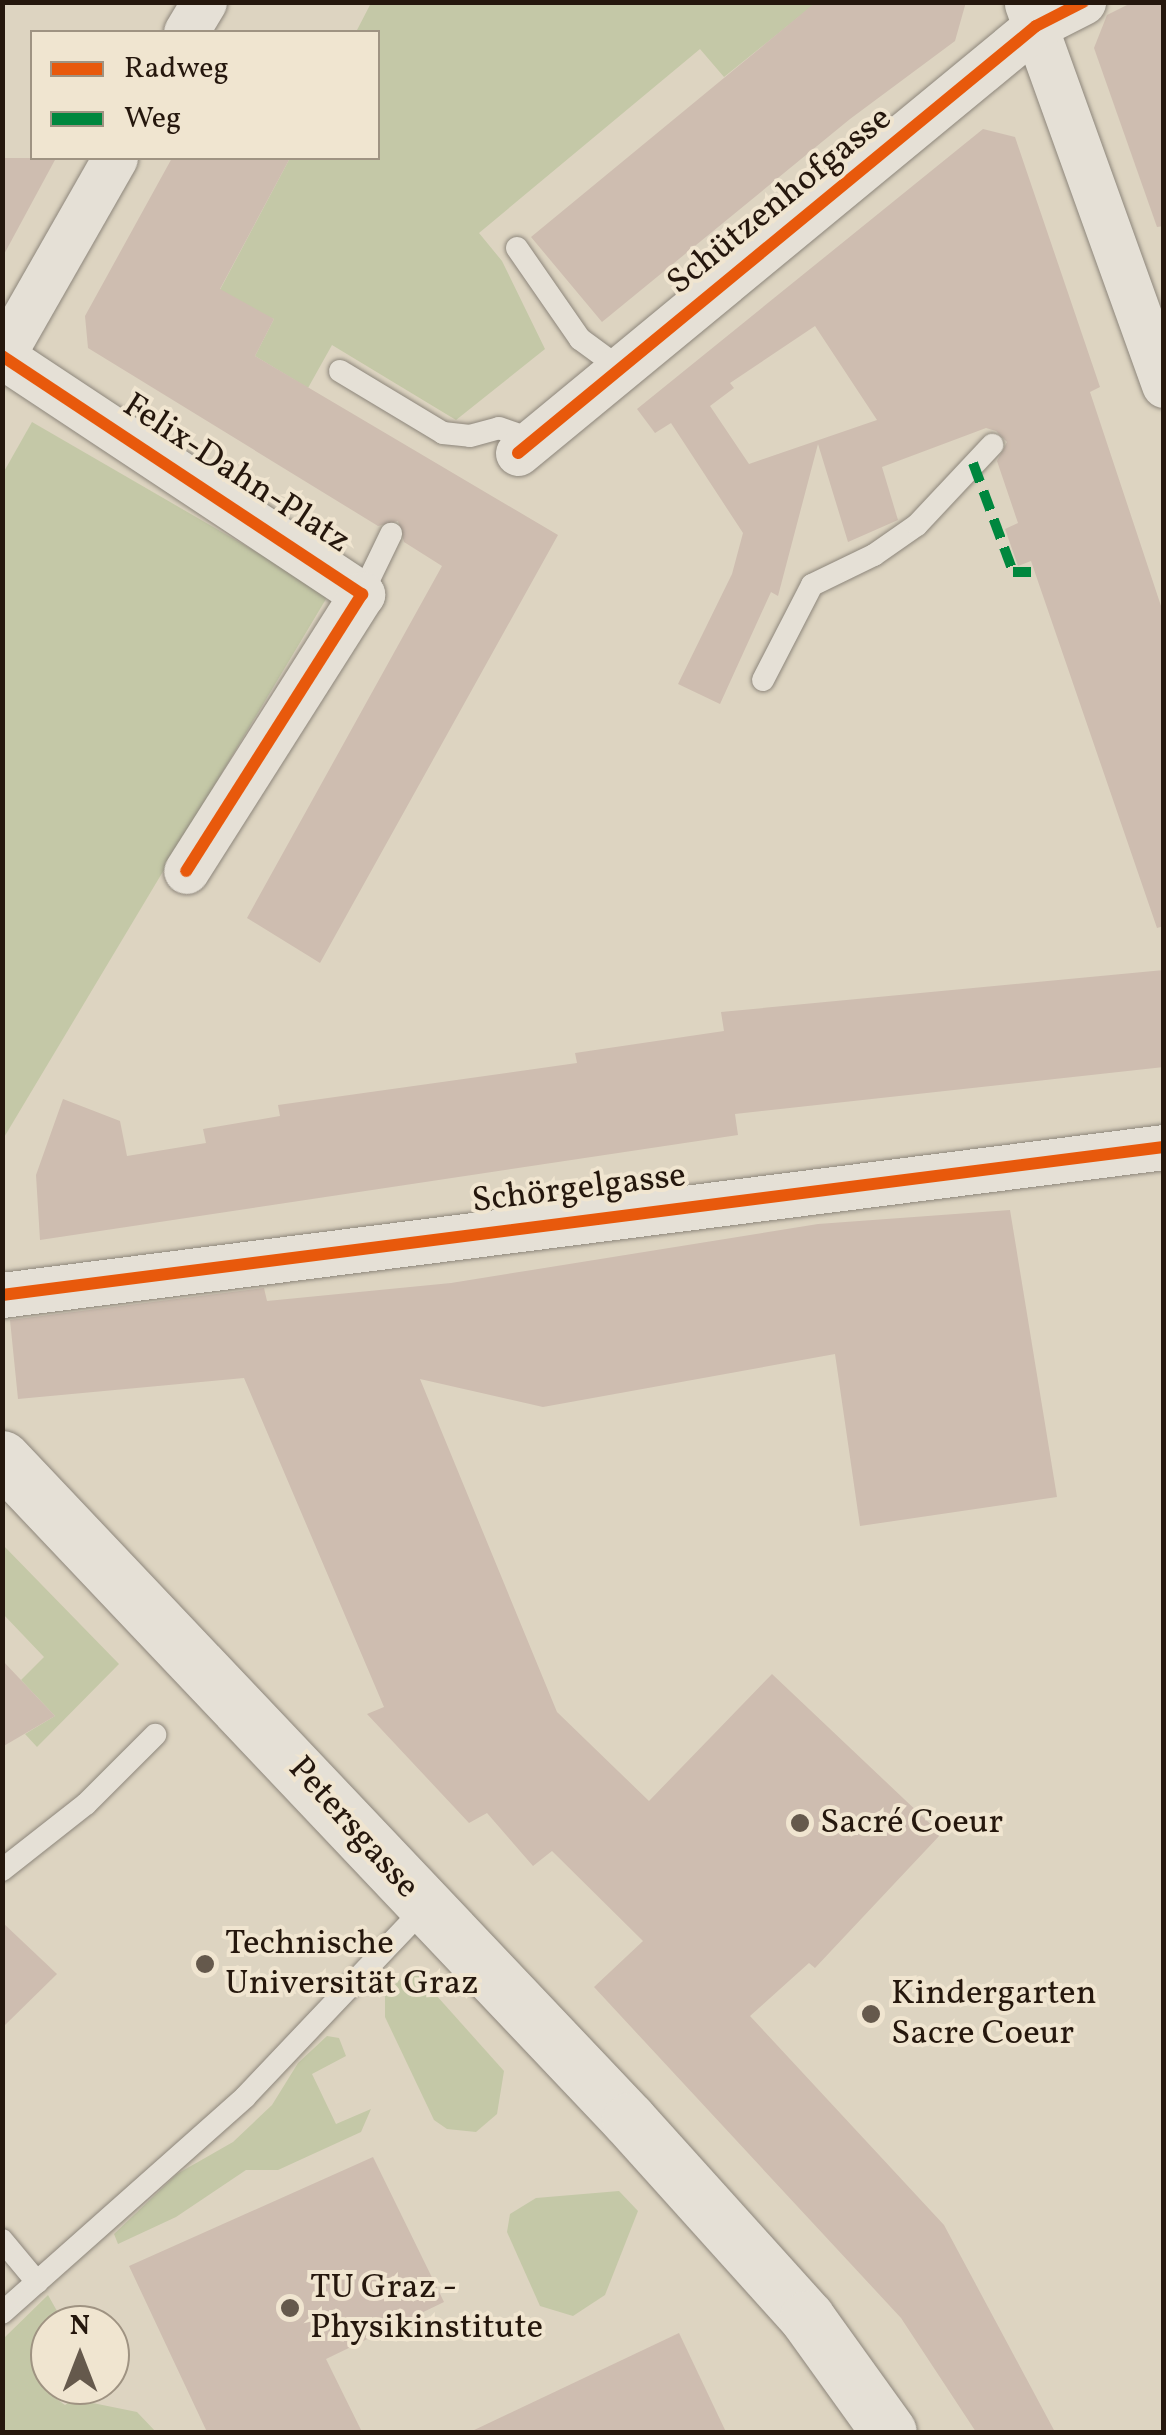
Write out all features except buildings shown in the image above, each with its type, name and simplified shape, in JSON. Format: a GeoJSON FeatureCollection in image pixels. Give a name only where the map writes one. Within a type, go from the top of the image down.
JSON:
{"type":"FeatureCollection","features":[{"type":"Feature","properties":{"kind":"main road","name":"Petersgasse"},"geometry":{"type":"LineString","coordinates":[[2,1458],[807,2318],[890,2432]]}},
{"type":"Feature","properties":{"kind":"street"},"geometry":{"type":"LineString","coordinates":[[187,30],[204,2]]}},
{"type":"Feature","properties":{"kind":"street","name":"Schützenhofgasse"},"geometry":{"type":"LineString","coordinates":[[526,447],[1031,14],[1083,2]]}},
{"type":"Feature","properties":{"kind":"street"},"geometry":{"type":"LineString","coordinates":[[1031,14],[1164,385]]}},
{"type":"Feature","properties":{"kind":"street"},"geometry":{"type":"LineString","coordinates":[[2,356],[114,160]]}},
{"type":"Feature","properties":{"kind":"street","name":"Felix-Dahn-Platz"},"geometry":{"type":"LineString","coordinates":[[2,356],[362,594],[186,871]]}},
{"type":"Feature","properties":{"kind":"street","name":"Schörgelgasse"},"geometry":{"type":"LineString","coordinates":[[2,1294],[1164,1147]]}},
{"type":"Feature","properties":{"kind":"lane"},"geometry":{"type":"LineString","coordinates":[[517,248],[580,339],[621,369]]}},
{"type":"Feature","properties":{"kind":"lane"},"geometry":{"type":"LineString","coordinates":[[340,371],[443,433],[470,436],[499,428],[526,447]]}},
{"type":"Feature","properties":{"kind":"lane"},"geometry":{"type":"LineString","coordinates":[[762,680],[812,585],[916,525],[992,445]]}},
{"type":"Feature","properties":{"kind":"lane"},"geometry":{"type":"LineString","coordinates":[[362,594],[391,534]]}},
{"type":"Feature","properties":{"kind":"lane"},"geometry":{"type":"LineString","coordinates":[[2,1870],[86,1804],[156,1735]]}},
{"type":"Feature","properties":{"kind":"lane"},"geometry":{"type":"LineString","coordinates":[[2,2313],[244,2097],[425,1907]]}},
{"type":"Feature","properties":{"kind":"lane"},"geometry":{"type":"LineString","coordinates":[[2,2240],[37,2282]]}},
{"type":"Feature","properties":{"kind":"green space"},"geometry":{"type":"Polygon","coordinates":[[[371,3],[816,3],[724,77],[700,49],[479,233],[502,261],[545,349],[456,420],[332,345],[308,388],[255,356],[274,319],[214,301],[289,160],[380,160],[380,30],[357,30],[371,3]]]}},
{"type":"Feature","properties":{"kind":"green space"},"geometry":{"type":"Polygon","coordinates":[[[32,422],[329,594],[3,1139],[2,475],[32,422]]]}},
{"type":"Feature","properties":{"kind":"green space"},"geometry":{"type":"Polygon","coordinates":[[[2,1544],[119,1664],[37,1747],[25,1734],[55,1716],[21,1680],[44,1657],[3,1614],[2,1544]]]}},
{"type":"Feature","properties":{"kind":"green space"},"geometry":{"type":"Polygon","coordinates":[[[406,1973],[419,1976],[504,2071],[497,2114],[476,2132],[447,2129],[434,2120],[385,2017],[385,1995],[406,1973]]]}},
{"type":"Feature","properties":{"kind":"green space"},"geometry":{"type":"Polygon","coordinates":[[[327,2036],[339,2038],[346,2056],[312,2074],[336,2124],[371,2109],[361,2132],[278,2170],[246,2170],[176,2217],[118,2244],[114,2234],[177,2174],[233,2142],[272,2105],[298,2063],[327,2036]]]}},
{"type":"Feature","properties":{"kind":"green space"},"geometry":{"type":"Polygon","coordinates":[[[619,2191],[638,2211],[605,2295],[573,2316],[540,2306],[507,2232],[510,2214],[536,2198],[619,2191]]]}},
{"type":"Feature","properties":{"kind":"green space"},"geometry":{"type":"Polygon","coordinates":[[[48,2295],[54,2305],[38,2305],[48,2295]]]}},
{"type":"Feature","properties":{"kind":"green space"},"geometry":{"type":"Polygon","coordinates":[[[30,2313],[30,2405],[103,2405],[137,2412],[156,2432],[3,2432],[3,2339],[30,2313]]]}},
{"type":"Feature","properties":{"kind":"marked path"},"geometry":{"type":"LineString","coordinates":[[973,463],[1013,572],[1031,572]]}},
{"type":"Feature","properties":{"kind":"cycle path"},"geometry":{"type":"LineString","coordinates":[[518,453],[1036,26],[1083,2]]}},
{"type":"Feature","properties":{"kind":"cycle path"},"geometry":{"type":"LineString","coordinates":[[2,356],[362,594],[186,871]]}},
{"type":"Feature","properties":{"kind":"cycle path"},"geometry":{"type":"LineString","coordinates":[[2,1295],[1164,1147]]}},
{"type":"Feature","properties":{"kind":"place","name":"Sacré Coeur"},"geometry":{"type":"Point","coordinates":[800,1823]}},
{"type":"Feature","properties":{"kind":"place","name":"Technische Universität Graz"},"geometry":{"type":"Point","coordinates":[205,1964]}},
{"type":"Feature","properties":{"kind":"place","name":"Kindergarten Sacre Coeur"},"geometry":{"type":"Point","coordinates":[871,2014]}},
{"type":"Feature","properties":{"kind":"place","name":"TU Graz - Physikinstitute"},"geometry":{"type":"Point","coordinates":[290,2308]}}]}
